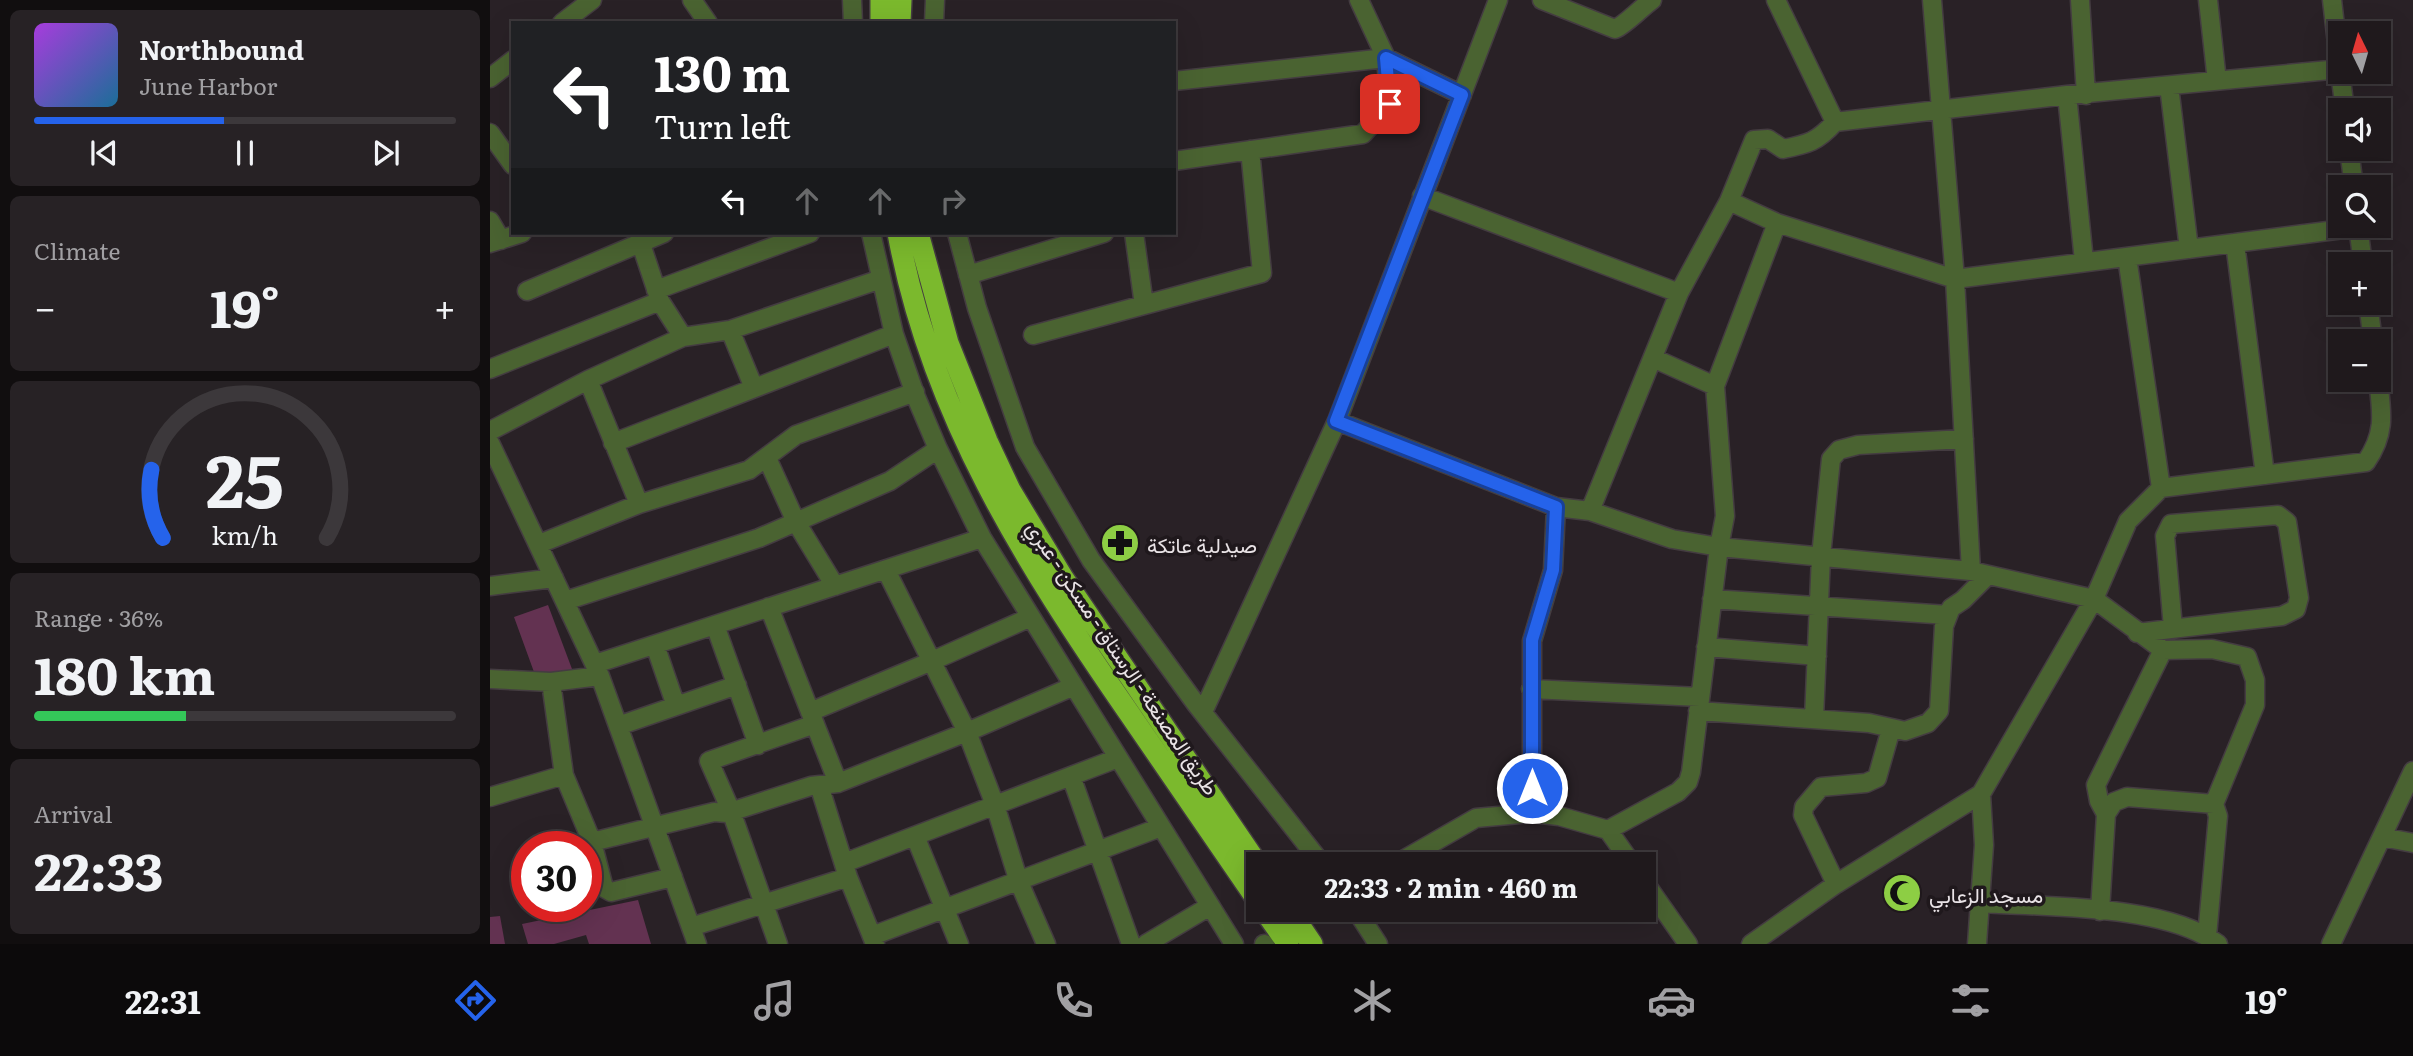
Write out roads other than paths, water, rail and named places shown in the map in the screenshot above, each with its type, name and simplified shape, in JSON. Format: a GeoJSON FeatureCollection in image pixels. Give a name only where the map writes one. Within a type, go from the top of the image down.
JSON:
{"type":"FeatureCollection","features":[{"type":"Feature","properties":{"kind":"highway"},"geometry":{"type":"LineString","coordinates":[[881,0],[881,21]]}},
{"type":"Feature","properties":{"kind":"highway"},"geometry":{"type":"LineString","coordinates":[[900,21],[901,0]]}},
{"type":"Feature","properties":{"kind":"highway","name":"طريق المصنعة - الرستاق - مسكن - عبري"},"geometry":{"type":"LineString","coordinates":[[898,235],[915,306],[935,367],[975,465],[1002,516],[1059,610],[1246,883]]}},
{"type":"Feature","properties":{"kind":"highway","name":"طريق المصنعة - الرستاق - مسكن - عبري"},"geometry":{"type":"LineString","coordinates":[[919,235],[948,343],[987,442],[1010,490],[1063,578],[1249,852]]}},
{"type":"Feature","properties":{"kind":"highway"},"geometry":{"type":"LineString","coordinates":[[1272,922],[1288,944]]}},
{"type":"Feature","properties":{"kind":"highway"},"geometry":{"type":"LineString","coordinates":[[1297,922],[1312,944]]}},
{"type":"Feature","properties":{"kind":"street"},"geometry":{"type":"LineString","coordinates":[[565,21],[592,0]]}},
{"type":"Feature","properties":{"kind":"street"},"geometry":{"type":"LineString","coordinates":[[692,0],[707,21]]}},
{"type":"Feature","properties":{"kind":"street"},"geometry":{"type":"LineString","coordinates":[[852,0],[852,21]]}},
{"type":"Feature","properties":{"kind":"street"},"geometry":{"type":"LineString","coordinates":[[934,0],[934,21]]}},
{"type":"Feature","properties":{"kind":"street"},"geometry":{"type":"LineString","coordinates":[[1176,161],[1363,134],[1390,104],[1386,58],[1359,0]]}},
{"type":"Feature","properties":{"kind":"street"},"geometry":{"type":"LineString","coordinates":[[1203,712],[1336,421],[1497,0]]}},
{"type":"Feature","properties":{"kind":"street"},"geometry":{"type":"LineString","coordinates":[[1542,0],[1615,29],[1652,0]]}},
{"type":"Feature","properties":{"kind":"street"},"geometry":{"type":"LineString","coordinates":[[1776,0],[1835,122]]}},
{"type":"Feature","properties":{"kind":"street"},"geometry":{"type":"LineString","coordinates":[[1531,689],[1869,723],[1905,731],[1919,728],[1933,720],[1939,711],[1944,626],[1951,608],[1963,600],[1979,573],[1964,439],[1955,279],[1932,0]]}},
{"type":"Feature","properties":{"kind":"street"},"geometry":{"type":"LineString","coordinates":[[2080,0],[2077,95],[2084,261]]}},
{"type":"Feature","properties":{"kind":"street"},"geometry":{"type":"LineString","coordinates":[[2208,0],[2217,81]]}},
{"type":"Feature","properties":{"kind":"street"},"geometry":{"type":"LineString","coordinates":[[2332,0],[2334,21]]}},
{"type":"Feature","properties":{"kind":"street"},"geometry":{"type":"LineString","coordinates":[[1176,82],[1386,58],[1462,95]]}},
{"type":"Feature","properties":{"kind":"street"},"geometry":{"type":"LineString","coordinates":[[491,75],[511,62]]}},
{"type":"Feature","properties":{"kind":"street"},"geometry":{"type":"LineString","coordinates":[[1590,511],[1679,293],[1729,201],[1754,140],[1768,139],[1783,149],[1809,144],[1822,136],[1835,122],[2328,71]]}},
{"type":"Feature","properties":{"kind":"street"},"geometry":{"type":"LineString","coordinates":[[2169,86],[2189,249]]}},
{"type":"Feature","properties":{"kind":"street"},"geometry":{"type":"LineString","coordinates":[[490,133],[502,157]]}},
{"type":"Feature","properties":{"kind":"street"},"geometry":{"type":"LineString","coordinates":[[1033,335],[1262,273],[1250,150]]}},
{"type":"Feature","properties":{"kind":"street"},"geometry":{"type":"LineString","coordinates":[[1422,196],[1679,293]]}},
{"type":"Feature","properties":{"kind":"street"},"geometry":{"type":"LineString","coordinates":[[1729,201],[1777,223],[1955,279],[2328,230]]}},
{"type":"Feature","properties":{"kind":"street"},"geometry":{"type":"LineString","coordinates":[[490,221],[496,241],[516,235]]}},
{"type":"Feature","properties":{"kind":"street"},"geometry":{"type":"LineString","coordinates":[[1608,830],[1678,792],[1688,782],[1691,772],[1725,516],[1715,386],[1777,223]]}},
{"type":"Feature","properties":{"kind":"street"},"geometry":{"type":"LineString","coordinates":[[527,291],[660,235]]}},
{"type":"Feature","properties":{"kind":"street"},"geometry":{"type":"LineString","coordinates":[[490,369],[658,295],[805,235]]}},
{"type":"Feature","properties":{"kind":"street"},"geometry":{"type":"LineString","coordinates":[[871,235],[894,334],[915,393],[982,538],[1234,944]]}},
{"type":"Feature","properties":{"kind":"street"},"geometry":{"type":"LineString","coordinates":[[958,235],[976,308],[1025,447],[1091,560],[1203,712],[1313,852]]}},
{"type":"Feature","properties":{"kind":"street"},"geometry":{"type":"LineString","coordinates":[[968,275],[1098,235]]}},
{"type":"Feature","properties":{"kind":"street"},"geometry":{"type":"LineString","coordinates":[[1134,235],[1144,305]]}},
{"type":"Feature","properties":{"kind":"street"},"geometry":{"type":"LineString","coordinates":[[2235,243],[2265,475]]}},
{"type":"Feature","properties":{"kind":"street"},"geometry":{"type":"LineString","coordinates":[[641,244],[658,295],[683,337]]}},
{"type":"Feature","properties":{"kind":"street"},"geometry":{"type":"LineString","coordinates":[[2127,257],[2161,488]]}},
{"type":"Feature","properties":{"kind":"street"},"geometry":{"type":"LineString","coordinates":[[490,431],[588,380],[683,337],[730,330],[881,279]]}},
{"type":"Feature","properties":{"kind":"street"},"geometry":{"type":"LineString","coordinates":[[730,330],[754,388]]}},
{"type":"Feature","properties":{"kind":"street"},"geometry":{"type":"LineString","coordinates":[[613,443],[894,334]]}},
{"type":"Feature","properties":{"kind":"street"},"geometry":{"type":"LineString","coordinates":[[1653,358],[1715,386]]}},
{"type":"Feature","properties":{"kind":"street"},"geometry":{"type":"LineString","coordinates":[[588,380],[639,504]]}},
{"type":"Feature","properties":{"kind":"street"},"geometry":{"type":"LineString","coordinates":[[1751,944],[1836,884],[1981,794],[2095,599],[2128,521],[2161,488],[2366,462],[2378,445],[2383,417],[2380,392]]}},
{"type":"Feature","properties":{"kind":"street"},"geometry":{"type":"LineString","coordinates":[[539,544],[639,504],[749,470],[796,435],[915,393]]}},
{"type":"Feature","properties":{"kind":"street"},"geometry":{"type":"LineString","coordinates":[[1336,421],[1556,507],[1590,511],[1672,539],[1719,547],[1979,573],[2095,599],[2163,650],[2212,649],[2247,657],[2255,680],[2255,705],[2214,804],[2218,816],[2212,940],[2160,918],[1980,903]]}},
{"type":"Feature","properties":{"kind":"street"},"geometry":{"type":"LineString","coordinates":[[1814,718],[1821,556],[1831,459],[1839,450],[1858,445],[1964,439]]}},
{"type":"Feature","properties":{"kind":"street"},"geometry":{"type":"LineString","coordinates":[[490,443],[597,670],[694,935],[846,870],[915,836],[1118,758]]}},
{"type":"Feature","properties":{"kind":"street"},"geometry":{"type":"LineString","coordinates":[[565,601],[759,538],[890,481],[939,449]]}},
{"type":"Feature","properties":{"kind":"street"},"geometry":{"type":"LineString","coordinates":[[766,458],[796,522],[835,586]]}},
{"type":"Feature","properties":{"kind":"street"},"geometry":{"type":"LineString","coordinates":[[1532,813],[1532,640],[1553,570],[1556,507]]}},
{"type":"Feature","properties":{"kind":"street"},"geometry":{"type":"LineString","coordinates":[[2137,633],[2282,616],[2296,609],[2299,598],[2287,522],[2283,517],[2278,515],[2171,524],[2165,536],[2173,628]]}},
{"type":"Feature","properties":{"kind":"street"},"geometry":{"type":"LineString","coordinates":[[490,678],[551,682],[597,670],[655,645],[982,538]]}},
{"type":"Feature","properties":{"kind":"street"},"geometry":{"type":"LineString","coordinates":[[886,569],[967,732],[995,805],[1019,882],[1046,944]]}},
{"type":"Feature","properties":{"kind":"street"},"geometry":{"type":"LineString","coordinates":[[490,586],[554,578]]}},
{"type":"Feature","properties":{"kind":"street"},"geometry":{"type":"LineString","coordinates":[[1712,599],[1948,615]]}},
{"type":"Feature","properties":{"kind":"street"},"geometry":{"type":"LineString","coordinates":[[769,607],[838,783]]}},
{"type":"Feature","properties":{"kind":"street"},"geometry":{"type":"LineString","coordinates":[[778,944],[731,811],[709,761],[758,746],[812,718],[1031,617]]}},
{"type":"Feature","properties":{"kind":"street"},"geometry":{"type":"LineString","coordinates":[[715,625],[758,746]]}},
{"type":"Feature","properties":{"kind":"street"},"geometry":{"type":"LineString","coordinates":[[655,645],[676,706]]}},
{"type":"Feature","properties":{"kind":"street"},"geometry":{"type":"LineString","coordinates":[[1706,647],[1817,656]]}},
{"type":"Feature","properties":{"kind":"street"},"geometry":{"type":"LineString","coordinates":[[2099,911],[2106,814],[2099,801],[2096,785],[2163,650]]}},
{"type":"Feature","properties":{"kind":"street"},"geometry":{"type":"LineString","coordinates":[[551,682],[564,775],[571,786],[588,831]]}},
{"type":"Feature","properties":{"kind":"street"},"geometry":{"type":"LineString","coordinates":[[618,726],[737,685]]}},
{"type":"Feature","properties":{"kind":"street"},"geometry":{"type":"LineString","coordinates":[[602,839],[714,811],[731,811],[818,785],[838,783],[1074,686]]}},
{"type":"Feature","properties":{"kind":"street"},"geometry":{"type":"LineString","coordinates":[[1836,884],[1803,815],[1804,807],[1821,787],[1866,783],[1877,778],[1891,729]]}},
{"type":"Feature","properties":{"kind":"street"},"geometry":{"type":"LineString","coordinates":[[2331,944],[2413,771]]}},
{"type":"Feature","properties":{"kind":"street"},"geometry":{"type":"LineString","coordinates":[[490,797],[564,775]]}},
{"type":"Feature","properties":{"kind":"street"},"geometry":{"type":"LineString","coordinates":[[1071,776],[1131,944]]}},
{"type":"Feature","properties":{"kind":"street"},"geometry":{"type":"LineString","coordinates":[[818,785],[873,940],[1161,827]]}},
{"type":"Feature","properties":{"kind":"street"},"geometry":{"type":"LineString","coordinates":[[1977,944],[1984,845],[1981,794]]}},
{"type":"Feature","properties":{"kind":"street"},"geometry":{"type":"LineString","coordinates":[[2106,814],[2115,802],[2127,797],[2214,804]]}},
{"type":"Feature","properties":{"kind":"street"},"geometry":{"type":"LineString","coordinates":[[1417,852],[1476,818],[1532,813],[1559,816],[1608,830],[1624,852]]}},
{"type":"Feature","properties":{"kind":"street"},"geometry":{"type":"LineString","coordinates":[[915,836],[959,944]]}},
{"type":"Feature","properties":{"kind":"street"},"geometry":{"type":"LineString","coordinates":[[2382,838],[2413,843]]}},
{"type":"Feature","properties":{"kind":"street"},"geometry":{"type":"LineString","coordinates":[[602,880],[604,888],[611,892],[673,877]]}},
{"type":"Feature","properties":{"kind":"street"},"geometry":{"type":"LineString","coordinates":[[1656,898],[1688,944]]}},
{"type":"Feature","properties":{"kind":"street"},"geometry":{"type":"LineString","coordinates":[[1146,944],[1210,906]]}},
{"type":"Feature","properties":{"kind":"street"},"geometry":{"type":"LineString","coordinates":[[1364,922],[1378,944]]}},
{"type":"Feature","properties":{"kind":"place","name":"صيدلية عاتكة"},"geometry":{"type":"Point","coordinates":[1120,543]}},
{"type":"Feature","properties":{"kind":"place","name":"مسجد الزعابي"},"geometry":{"type":"Point","coordinates":[1902,893]}}]}
